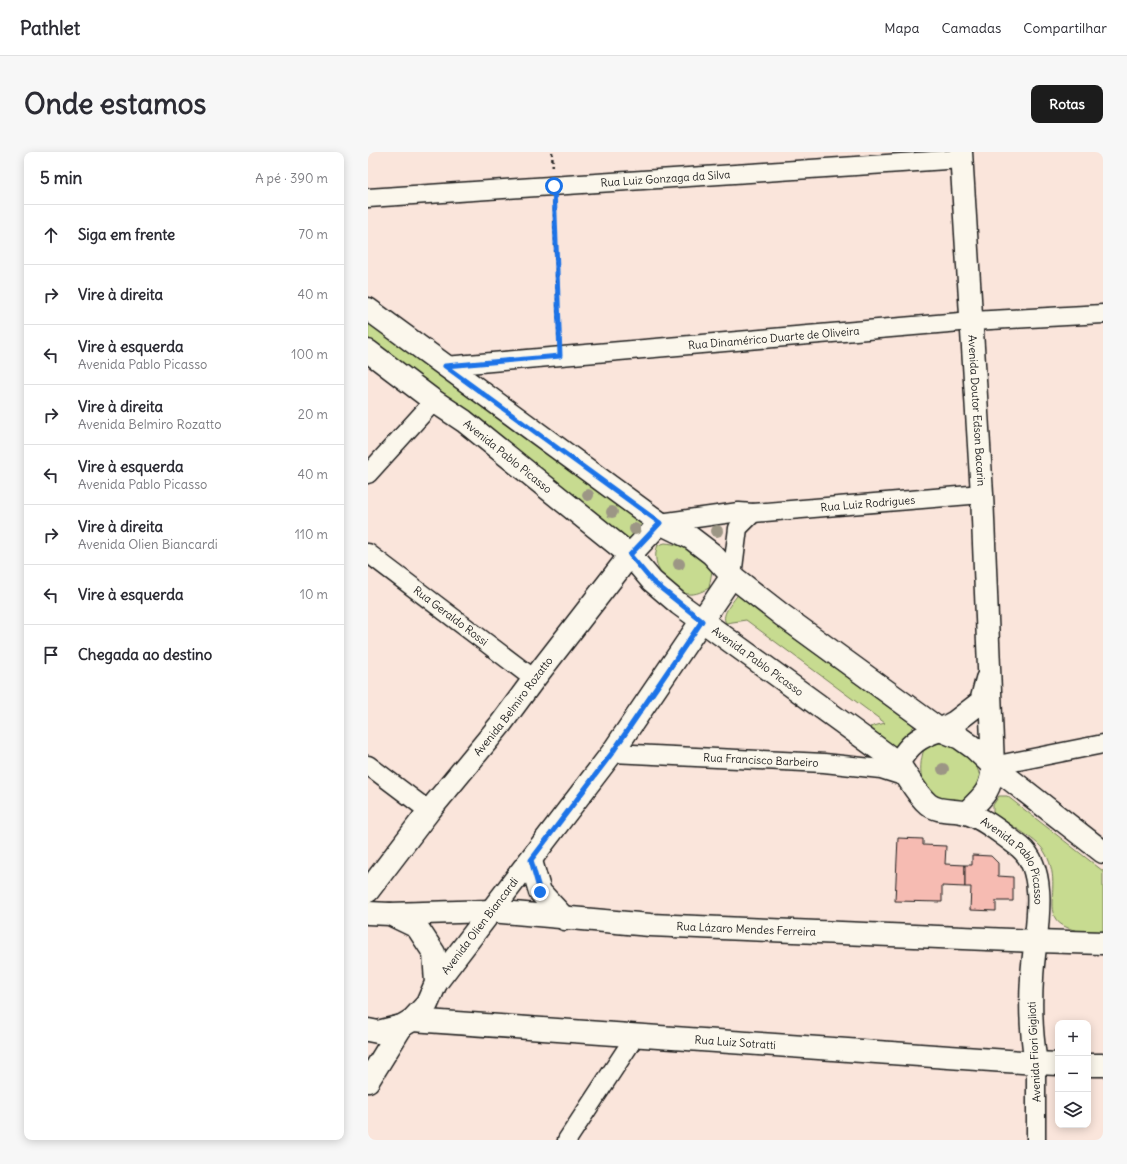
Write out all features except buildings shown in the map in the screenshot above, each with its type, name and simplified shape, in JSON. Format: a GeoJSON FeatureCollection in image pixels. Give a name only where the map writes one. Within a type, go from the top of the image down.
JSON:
{"type":"FeatureCollection","features":[{"type":"Feature","properties":{"kind":"street","name":"Rua Luiz Gonzaga da Silva"},"geometry":{"type":"LineString","coordinates":[[368,198],[554,186],[962,155]]}},
{"type":"Feature","properties":{"kind":"street","name":"Avenida Doutor Edson Bacarin"},"geometry":{"type":"LineString","coordinates":[[962,155],[982,494],[993,766]]}},
{"type":"Feature","properties":{"kind":"street"},"geometry":{"type":"LineString","coordinates":[[368,309],[660,523],[691,538],[712,554],[732,576],[782,615],[940,730],[960,738],[974,748],[993,766],[1103,852]]}},
{"type":"Feature","properties":{"kind":"street","name":"Rua Dinamérico Duarte de Oliveira"},"geometry":{"type":"LineString","coordinates":[[445,366],[972,321],[1103,314]]}},
{"type":"Feature","properties":{"kind":"street","name":"Avenida Pablo Picasso"},"geometry":{"type":"LineString","coordinates":[[368,351],[434,401],[464,421],[630,555],[652,581],[702,621],[903,770],[918,794],[930,805],[949,812],[966,813],[992,827],[1022,849],[1031,861],[1038,888],[1037,941]]}},
{"type":"Feature","properties":{"kind":"street"},"geometry":{"type":"LineString","coordinates":[[368,474],[434,401]]}},
{"type":"Feature","properties":{"kind":"street","name":"Rua Luiz Rodrigues"},"geometry":{"type":"LineString","coordinates":[[660,523],[739,512],[753,513],[982,494]]}},
{"type":"Feature","properties":{"kind":"street"},"geometry":{"type":"LineString","coordinates":[[732,576],[738,528],[753,513]]}},
{"type":"Feature","properties":{"kind":"street","name":"Avenida Belmiro Rozatto"},"geometry":{"type":"LineString","coordinates":[[368,891],[429,811],[500,725],[630,555],[660,523]]}},
{"type":"Feature","properties":{"kind":"street","name":"Rua Geraldo Rossi"},"geometry":{"type":"LineString","coordinates":[[368,553],[534,679]]}},
{"type":"Feature","properties":{"kind":"street","name":"Avenida Olien Biancardi"},"geometry":{"type":"LineString","coordinates":[[436,983],[612,753],[732,576]]}},
{"type":"Feature","properties":{"kind":"street","name":"Avenida Doutor Edson Bacarin"},"geometry":{"type":"LineString","coordinates":[[940,730],[955,722],[981,702],[990,668]]}},
{"type":"Feature","properties":{"kind":"street"},"geometry":{"type":"LineString","coordinates":[[903,770],[907,748],[922,735],[940,730]]}},
{"type":"Feature","properties":{"kind":"street"},"geometry":{"type":"LineString","coordinates":[[993,766],[1103,744]]}},
{"type":"Feature","properties":{"kind":"street","name":"Rua Francisco Barbeiro"},"geometry":{"type":"LineString","coordinates":[[612,753],[824,763],[903,770]]}},
{"type":"Feature","properties":{"kind":"street"},"geometry":{"type":"LineString","coordinates":[[368,764],[429,811]]}},
{"type":"Feature","properties":{"kind":"street"},"geometry":{"type":"LineString","coordinates":[[966,813],[981,799],[991,783],[993,766]]}},
{"type":"Feature","properties":{"kind":"street"},"geometry":{"type":"LineString","coordinates":[[531,860],[540,892],[565,919]]}},
{"type":"Feature","properties":{"kind":"street","name":"Rua Lázaro Mendes Ferreira"},"geometry":{"type":"LineString","coordinates":[[368,913],[390,914],[491,911],[565,919],[650,925],[1103,943]]}},
{"type":"Feature","properties":{"kind":"street"},"geometry":{"type":"LineString","coordinates":[[368,1081],[407,1023],[427,1004],[436,983],[434,953],[417,928],[390,914]]}},
{"type":"Feature","properties":{"kind":"street","name":"Avenida Fiori Giglioti"},"geometry":{"type":"LineString","coordinates":[[1036,1140],[1036,1063],[1030,1031],[1032,976],[1037,941]]}},
{"type":"Feature","properties":{"kind":"street"},"geometry":{"type":"LineString","coordinates":[[368,1030],[378,1032],[407,1023]]}},
{"type":"Feature","properties":{"kind":"street","name":"Rua Luiz Sotratti"},"geometry":{"type":"LineString","coordinates":[[407,1023],[636,1035],[1055,1064]]}},
{"type":"Feature","properties":{"kind":"street"},"geometry":{"type":"LineString","coordinates":[[567,1140],[636,1035]]}},
{"type":"Feature","properties":{"kind":"street"},"geometry":{"type":"LineString","coordinates":[[1091,1065],[1103,1065]]}},
{"type":"Feature","properties":{"kind":"path"},"geometry":{"type":"LineString","coordinates":[[552,152],[560,356]]}},
{"type":"Feature","properties":{"kind":"green space"},"geometry":{"type":"Polygon","coordinates":[[[368,321],[649,527],[633,544],[464,409],[368,338],[368,321]]]}},
{"type":"Feature","properties":{"kind":"green space"},"geometry":{"type":"Polygon","coordinates":[[[665,543],[686,548],[703,559],[712,571],[709,588],[697,593],[688,594],[674,588],[667,582],[658,568],[656,560],[658,545],[665,543]]]}},
{"type":"Feature","properties":{"kind":"green space"},"geometry":{"type":"Polygon","coordinates":[[[739,593],[773,623],[914,726],[901,741],[897,750],[870,727],[885,723],[746,620],[726,623],[726,612],[739,593]]]}},
{"type":"Feature","properties":{"kind":"green space"},"geometry":{"type":"Polygon","coordinates":[[[935,743],[949,743],[974,759],[980,776],[981,789],[970,801],[945,802],[930,794],[926,788],[922,781],[921,774],[922,757],[924,749],[935,743]]]}},
{"type":"Feature","properties":{"kind":"green space"},"geometry":{"type":"Polygon","coordinates":[[[999,796],[1007,796],[1103,871],[1103,934],[1077,931],[1062,925],[1055,917],[1052,907],[1053,881],[1051,867],[1044,851],[1028,836],[993,813],[993,805],[999,796]]]}},
{"type":"Feature","properties":{"kind":"route"},"geometry":{"type":"LineString","coordinates":[[540,892],[531,860],[612,753],[702,621],[652,581],[630,555],[660,523],[445,366],[560,356],[554,186]]}}]}
